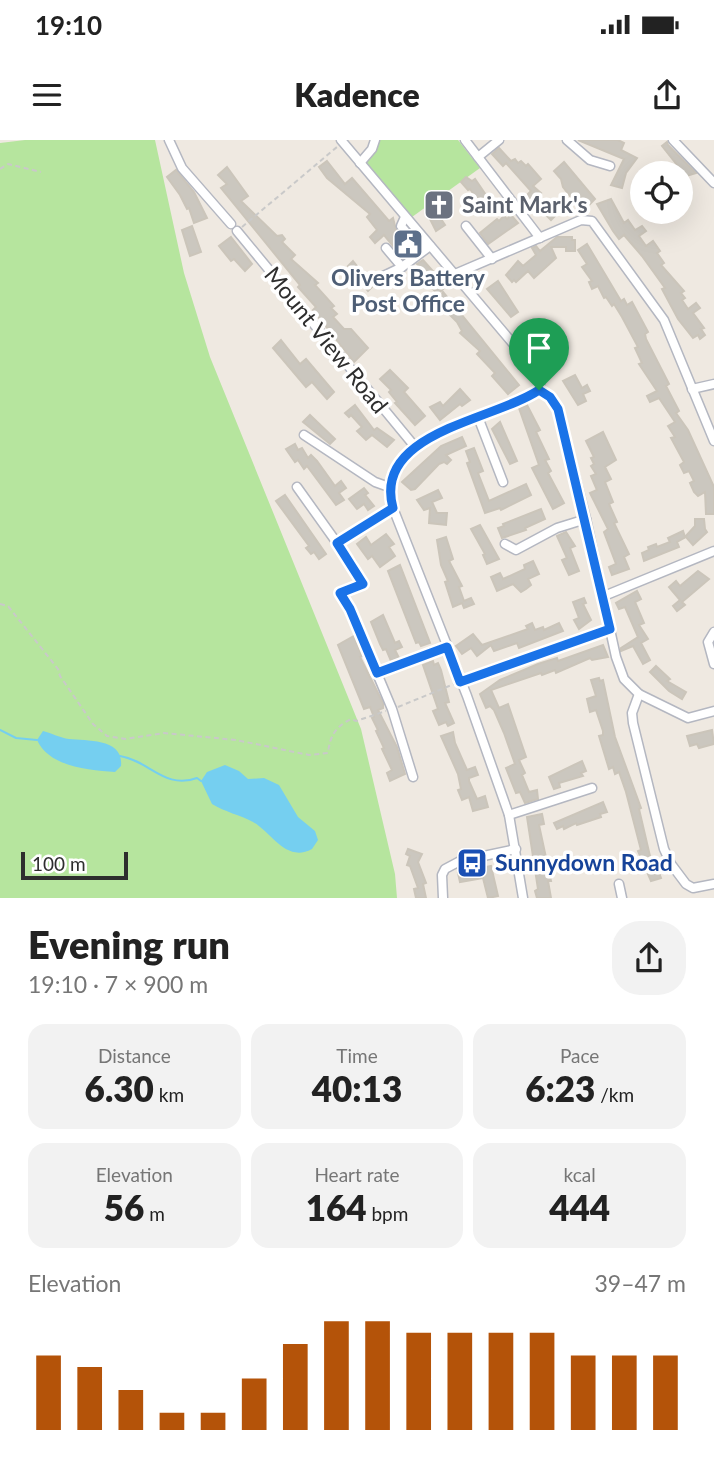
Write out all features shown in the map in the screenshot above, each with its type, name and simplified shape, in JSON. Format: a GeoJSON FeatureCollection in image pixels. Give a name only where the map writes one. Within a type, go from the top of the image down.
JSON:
{"type":"FeatureCollection","features":[{"type":"Feature","properties":{"kind":"street","name":"Mount View Road"},"geometry":{"type":"LineString","coordinates":[[169,140],[182,168],[416,448]]}},
{"type":"Feature","properties":{"kind":"street"},"geometry":{"type":"LineString","coordinates":[[360,163],[372,149],[375,140]]}},
{"type":"Feature","properties":{"kind":"street"},"geometry":{"type":"LineString","coordinates":[[465,140],[540,238]]}},
{"type":"Feature","properties":{"kind":"street"},"geometry":{"type":"LineString","coordinates":[[478,157],[499,140]]}},
{"type":"Feature","properties":{"kind":"street"},"geometry":{"type":"LineString","coordinates":[[567,140],[590,160],[610,166]]}},
{"type":"Feature","properties":{"kind":"street"},"geometry":{"type":"LineString","coordinates":[[673,140],[714,183]]}},
{"type":"Feature","properties":{"kind":"street"},"geometry":{"type":"LineString","coordinates":[[342,141],[541,378],[539,390],[521,401],[436,435],[416,448],[396,466],[389,487],[393,508],[509,816],[523,898]]}},
{"type":"Feature","properties":{"kind":"street"},"geometry":{"type":"LineString","coordinates":[[454,274],[581,220],[593,221],[664,320],[714,442]]}},
{"type":"Feature","properties":{"kind":"street"},"geometry":{"type":"LineString","coordinates":[[466,226],[492,259]]}},
{"type":"Feature","properties":{"kind":"street"},"geometry":{"type":"LineString","coordinates":[[375,280],[402,267],[430,246]]}},
{"type":"Feature","properties":{"kind":"street"},"geometry":{"type":"LineString","coordinates":[[386,248],[402,267]]}},
{"type":"Feature","properties":{"kind":"street"},"geometry":{"type":"LineString","coordinates":[[692,389],[714,384]]}},
{"type":"Feature","properties":{"kind":"street"},"geometry":{"type":"LineString","coordinates":[[539,390],[550,397],[558,409],[620,670],[630,687],[639,694],[688,718],[714,711]]}},
{"type":"Feature","properties":{"kind":"street"},"geometry":{"type":"LineString","coordinates":[[478,417],[503,482]]}},
{"type":"Feature","properties":{"kind":"street"},"geometry":{"type":"LineString","coordinates":[[303,435],[375,482],[389,487]]}},
{"type":"Feature","properties":{"kind":"street"},"geometry":{"type":"LineString","coordinates":[[297,487],[352,564]]}},
{"type":"Feature","properties":{"kind":"street"},"geometry":{"type":"LineString","coordinates":[[337,543],[393,508]]}},
{"type":"Feature","properties":{"kind":"street"},"geometry":{"type":"LineString","coordinates":[[516,550],[557,528],[586,519]]}},
{"type":"Feature","properties":{"kind":"street"},"geometry":{"type":"LineString","coordinates":[[505,544],[516,550]]}},
{"type":"Feature","properties":{"kind":"street"},"geometry":{"type":"LineString","coordinates":[[514,561],[516,550]]}},
{"type":"Feature","properties":{"kind":"street"},"geometry":{"type":"LineString","coordinates":[[604,596],[714,551]]}},
{"type":"Feature","properties":{"kind":"street"},"geometry":{"type":"LineString","coordinates":[[350,609],[392,709],[413,777]]}},
{"type":"Feature","properties":{"kind":"street"},"geometry":{"type":"LineString","coordinates":[[460,682],[610,629]]}},
{"type":"Feature","properties":{"kind":"street"},"geometry":{"type":"LineString","coordinates":[[714,632],[708,642],[714,664]]}},
{"type":"Feature","properties":{"kind":"street"},"geometry":{"type":"LineString","coordinates":[[377,673],[447,647]]}},
{"type":"Feature","properties":{"kind":"street"},"geometry":{"type":"LineString","coordinates":[[639,694],[632,713],[633,723],[664,849],[686,884],[698,889],[714,884]]}},
{"type":"Feature","properties":{"kind":"street"},"geometry":{"type":"LineString","coordinates":[[509,816],[592,788]]}},
{"type":"Feature","properties":{"kind":"street"},"geometry":{"type":"LineString","coordinates":[[443,898],[442,875],[452,864],[516,849]]}},
{"type":"Feature","properties":{"kind":"street"},"geometry":{"type":"LineString","coordinates":[[619,884],[622,898]]}},
{"type":"Feature","properties":{"kind":"path"},"geometry":{"type":"LineString","coordinates":[[234,228],[342,141]]}},
{"type":"Feature","properties":{"kind":"path"},"geometry":{"type":"LineString","coordinates":[[0,169],[8,164],[41,172]]}},
{"type":"Feature","properties":{"kind":"path"},"geometry":{"type":"LineString","coordinates":[[350,609],[340,593],[363,584],[353,572],[352,564]]}},
{"type":"Feature","properties":{"kind":"path"},"geometry":{"type":"LineString","coordinates":[[0,604],[8,606],[50,659],[93,724],[114,738],[164,733],[236,740],[309,755],[328,753],[329,740],[338,725],[392,709],[460,682]]}},
{"type":"Feature","properties":{"kind":"green space"},"geometry":{"type":"Polygon","coordinates":[[[25,140],[155,140],[184,273],[210,357],[361,729],[395,874],[397,898],[0,898],[0,143],[25,140]]]}},
{"type":"Feature","properties":{"kind":"green space"},"geometry":{"type":"Polygon","coordinates":[[[379,140],[458,140],[480,168],[412,217],[365,163],[379,140]]]}},
{"type":"Feature","properties":{"kind":"water"},"geometry":{"type":"Polygon","coordinates":[[[43,731],[111,746],[117,750],[121,766],[115,772],[82,768],[60,761],[43,749],[37,740],[43,731]]]}},
{"type":"Feature","properties":{"kind":"water"},"geometry":{"type":"Polygon","coordinates":[[[225,765],[239,771],[248,779],[264,778],[279,785],[298,817],[315,831],[318,840],[312,849],[303,852],[287,850],[253,822],[212,804],[201,781],[207,772],[225,765]]]}},
{"type":"Feature","properties":{"kind":"building"},"geometry":{"type":"Polygon","coordinates":[[[578,140],[618,140],[624,143],[621,150],[637,158],[630,161],[622,188],[611,185],[624,159],[578,140]]]}},
{"type":"Feature","properties":{"kind":"building"},"geometry":{"type":"Polygon","coordinates":[[[667,142],[684,161],[674,161],[662,146],[667,142]]]}},
{"type":"Feature","properties":{"kind":"building"},"geometry":{"type":"Polygon","coordinates":[[[499,148],[511,161],[515,159],[518,163],[521,161],[526,166],[528,164],[541,179],[533,186],[541,193],[538,196],[551,209],[554,206],[559,212],[551,220],[541,210],[538,213],[523,199],[531,191],[506,163],[503,166],[492,154],[499,148]]]}},
{"type":"Feature","properties":{"kind":"building"},"geometry":{"type":"Polygon","coordinates":[[[327,161],[345,184],[352,178],[389,221],[393,218],[396,230],[413,250],[403,258],[384,235],[375,243],[370,237],[377,230],[367,217],[370,214],[327,178],[319,167],[327,161]]]}},
{"type":"Feature","properties":{"kind":"building"},"geometry":{"type":"Polygon","coordinates":[[[564,162],[595,199],[590,204],[586,200],[577,205],[563,187],[561,179],[554,171],[564,162]]]}},
{"type":"Feature","properties":{"kind":"building"},"geometry":{"type":"Polygon","coordinates":[[[227,167],[248,196],[241,201],[277,236],[282,235],[285,239],[282,242],[295,255],[291,259],[318,283],[315,285],[334,306],[331,308],[337,314],[333,317],[344,329],[351,329],[368,348],[354,362],[313,310],[316,307],[298,287],[300,285],[221,188],[227,184],[218,175],[227,167]]]}},
{"type":"Feature","properties":{"kind":"building"},"geometry":{"type":"Polygon","coordinates":[[[176,170],[194,192],[207,218],[194,223],[189,208],[187,209],[167,177],[176,170]]]}},
{"type":"Feature","properties":{"kind":"building"},"geometry":{"type":"Polygon","coordinates":[[[466,177],[472,181],[475,179],[488,198],[480,203],[461,182],[466,177]]]}},
{"type":"Feature","properties":{"kind":"building","name":"Saint Mark's"},"geometry":{"type":"Polygon","coordinates":[[[446,194],[452,202],[437,213],[445,225],[436,231],[425,209],[446,194]]]}},
{"type":"Feature","properties":{"kind":"building"},"geometry":{"type":"Polygon","coordinates":[[[611,199],[624,223],[628,220],[635,230],[642,226],[646,231],[639,236],[646,246],[653,241],[660,251],[657,253],[664,263],[661,265],[684,291],[681,293],[685,298],[682,300],[688,309],[696,303],[700,308],[693,313],[704,328],[701,329],[705,335],[700,339],[698,335],[693,338],[678,319],[662,289],[665,288],[624,235],[619,239],[597,204],[611,199]]]}},
{"type":"Feature","properties":{"kind":"building"},"geometry":{"type":"Polygon","coordinates":[[[511,215],[518,223],[488,244],[480,233],[497,219],[499,221],[504,216],[507,219],[511,215]]]}},
{"type":"Feature","properties":{"kind":"building"},"geometry":{"type":"Polygon","coordinates":[[[192,226],[201,252],[190,256],[182,230],[192,226]]]}},
{"type":"Feature","properties":{"kind":"building"},"geometry":{"type":"Polygon","coordinates":[[[231,237],[252,264],[245,271],[234,259],[231,261],[219,246],[231,237]]]}},
{"type":"Feature","properties":{"kind":"building"},"geometry":{"type":"Polygon","coordinates":[[[557,237],[572,237],[572,240],[575,240],[575,251],[566,251],[566,247],[551,247],[556,258],[534,278],[528,271],[516,282],[512,282],[506,275],[518,261],[523,266],[536,255],[532,248],[536,246],[540,251],[557,237]]]}},
{"type":"Feature","properties":{"kind":"building"},"geometry":{"type":"Polygon","coordinates":[[[587,244],[621,301],[624,299],[627,305],[632,302],[648,332],[645,334],[646,339],[669,384],[666,386],[679,411],[676,413],[688,430],[714,487],[714,514],[706,514],[705,492],[698,496],[694,492],[690,483],[694,481],[689,471],[684,473],[680,465],[684,462],[671,438],[675,437],[668,426],[675,422],[659,398],[650,402],[647,396],[657,391],[639,364],[642,363],[635,348],[638,347],[622,317],[614,304],[612,306],[606,297],[604,298],[598,286],[592,289],[589,282],[592,281],[582,267],[587,264],[578,250],[587,244]]]}},
{"type":"Feature","properties":{"kind":"building"},"geometry":{"type":"Polygon","coordinates":[[[423,260],[446,286],[438,294],[422,278],[426,274],[417,264],[423,260]]]}},
{"type":"Feature","properties":{"kind":"building"},"geometry":{"type":"Polygon","coordinates":[[[353,261],[373,286],[368,291],[348,266],[353,261]]]}},
{"type":"Feature","properties":{"kind":"building"},"geometry":{"type":"Polygon","coordinates":[[[498,281],[518,312],[511,317],[487,289],[498,281]]]}},
{"type":"Feature","properties":{"kind":"building"},"geometry":{"type":"Polygon","coordinates":[[[443,292],[519,385],[508,394],[492,376],[495,373],[477,354],[480,351],[460,333],[462,331],[457,322],[437,302],[443,292]]]}},
{"type":"Feature","properties":{"kind":"building"},"geometry":{"type":"Polygon","coordinates":[[[281,340],[300,364],[306,359],[334,392],[327,399],[312,382],[306,387],[273,348],[281,340]]]}},
{"type":"Feature","properties":{"kind":"building"},"geometry":{"type":"Polygon","coordinates":[[[390,370],[408,388],[404,392],[425,416],[415,425],[395,403],[397,402],[389,392],[391,390],[380,379],[390,370]]]}},
{"type":"Feature","properties":{"kind":"building"},"geometry":{"type":"Polygon","coordinates":[[[575,375],[582,388],[587,385],[590,391],[583,394],[586,401],[578,405],[563,381],[575,375]]]}},
{"type":"Feature","properties":{"kind":"building"},"geometry":{"type":"Polygon","coordinates":[[[460,389],[470,400],[462,406],[460,404],[440,420],[430,407],[440,402],[443,406],[460,389]]]}},
{"type":"Feature","properties":{"kind":"building"},"geometry":{"type":"Polygon","coordinates":[[[355,405],[374,430],[377,428],[394,440],[387,447],[372,435],[366,440],[357,431],[362,427],[351,415],[349,417],[345,413],[355,405]]]}},
{"type":"Feature","properties":{"kind":"building"},"geometry":{"type":"Polygon","coordinates":[[[527,405],[540,430],[536,432],[549,459],[545,460],[551,471],[548,473],[564,503],[553,509],[532,468],[539,465],[519,408],[527,405]]]}},
{"type":"Feature","properties":{"kind":"building"},"geometry":{"type":"Polygon","coordinates":[[[310,415],[335,439],[330,444],[303,422],[310,415]]]}},
{"type":"Feature","properties":{"kind":"building"},"geometry":{"type":"Polygon","coordinates":[[[500,422],[517,461],[510,464],[492,429],[500,422]]]}},
{"type":"Feature","properties":{"kind":"building"},"geometry":{"type":"Polygon","coordinates":[[[603,432],[616,460],[605,467],[611,479],[605,482],[613,502],[609,504],[617,522],[614,523],[629,554],[624,557],[629,569],[612,575],[609,567],[616,564],[604,532],[608,529],[590,493],[597,490],[591,476],[596,474],[591,466],[594,464],[591,458],[594,457],[586,441],[603,432]]]}},
{"type":"Feature","properties":{"kind":"building"},"geometry":{"type":"Polygon","coordinates":[[[462,437],[466,446],[446,455],[451,460],[447,464],[439,464],[415,489],[411,490],[402,482],[441,446],[462,437]]]}},
{"type":"Feature","properties":{"kind":"building"},"geometry":{"type":"Polygon","coordinates":[[[295,444],[298,450],[302,448],[308,458],[311,455],[317,461],[335,486],[341,481],[346,488],[339,493],[344,500],[336,505],[307,466],[304,469],[298,460],[295,462],[286,449],[295,444]]]}},
{"type":"Feature","properties":{"kind":"building"},"geometry":{"type":"Polygon","coordinates":[[[474,448],[483,471],[478,473],[489,501],[526,484],[531,495],[501,510],[500,508],[485,513],[467,463],[470,462],[466,451],[474,448]]]}},
{"type":"Feature","properties":{"kind":"building"},"geometry":{"type":"Polygon","coordinates":[[[364,488],[368,493],[365,495],[374,506],[368,510],[364,504],[357,509],[349,499],[364,488]]]}},
{"type":"Feature","properties":{"kind":"building"},"geometry":{"type":"Polygon","coordinates":[[[438,490],[442,498],[432,502],[437,513],[447,513],[446,525],[429,523],[430,508],[424,510],[417,500],[438,490]]]}},
{"type":"Feature","properties":{"kind":"building"},"geometry":{"type":"Polygon","coordinates":[[[285,495],[326,554],[319,559],[314,552],[311,554],[306,548],[309,546],[276,501],[285,495]]]}},
{"type":"Feature","properties":{"kind":"building"},"geometry":{"type":"Polygon","coordinates":[[[541,509],[545,519],[525,528],[526,530],[502,538],[498,528],[504,526],[503,524],[541,509]]]}},
{"type":"Feature","properties":{"kind":"building"},"geometry":{"type":"Polygon","coordinates":[[[695,519],[704,519],[707,532],[693,545],[686,537],[677,542],[679,547],[644,561],[642,553],[649,550],[648,547],[670,542],[668,538],[683,531],[685,537],[695,526],[695,519]]]}},
{"type":"Feature","properties":{"kind":"building"},"geometry":{"type":"Polygon","coordinates":[[[480,525],[499,559],[487,564],[483,555],[485,554],[471,529],[480,525]]]}},
{"type":"Feature","properties":{"kind":"building"},"geometry":{"type":"Polygon","coordinates":[[[566,532],[575,546],[570,548],[579,571],[569,575],[562,560],[567,558],[557,536],[566,532]]]}},
{"type":"Feature","properties":{"kind":"building"},"geometry":{"type":"Polygon","coordinates":[[[386,534],[394,544],[389,547],[395,556],[380,567],[372,556],[368,559],[357,544],[366,537],[371,545],[386,534]]]}},
{"type":"Feature","properties":{"kind":"building"},"geometry":{"type":"Polygon","coordinates":[[[446,537],[453,559],[449,561],[462,586],[459,587],[464,601],[471,598],[474,604],[464,608],[462,603],[453,607],[445,582],[448,581],[441,565],[437,540],[446,537]]]}},
{"type":"Feature","properties":{"kind":"building"},"geometry":{"type":"Polygon","coordinates":[[[533,561],[539,574],[528,579],[531,585],[521,592],[513,584],[497,591],[491,577],[500,573],[503,579],[525,569],[524,565],[533,561]]]}},
{"type":"Feature","properties":{"kind":"building"},"geometry":{"type":"Polygon","coordinates":[[[400,565],[430,643],[421,646],[419,642],[416,643],[388,571],[400,565]]]}},
{"type":"Feature","properties":{"kind":"building"},"geometry":{"type":"Polygon","coordinates":[[[698,571],[709,579],[682,602],[685,605],[677,611],[673,606],[680,600],[669,587],[676,581],[680,586],[698,571]]]}},
{"type":"Feature","properties":{"kind":"building"},"geometry":{"type":"Polygon","coordinates":[[[637,591],[641,599],[635,602],[644,623],[639,625],[648,639],[641,643],[650,660],[643,664],[633,646],[621,651],[621,648],[638,637],[625,607],[619,609],[616,603],[637,591]]]}},
{"type":"Feature","properties":{"kind":"building"},"geometry":{"type":"Polygon","coordinates":[[[584,598],[586,603],[583,604],[591,620],[579,629],[574,620],[579,618],[573,602],[584,598]]]}},
{"type":"Feature","properties":{"kind":"building"},"geometry":{"type":"Polygon","coordinates":[[[383,615],[395,643],[399,641],[402,647],[395,650],[399,658],[391,661],[371,622],[383,615]]]}},
{"type":"Feature","properties":{"kind":"building"},"geometry":{"type":"Polygon","coordinates":[[[532,623],[535,630],[543,627],[544,630],[559,623],[563,631],[519,648],[517,643],[494,651],[491,645],[477,656],[471,648],[462,654],[456,646],[473,634],[482,645],[528,629],[526,626],[532,623]]]}},
{"type":"Feature","properties":{"kind":"building"},"geometry":{"type":"Polygon","coordinates":[[[354,636],[362,656],[360,657],[383,703],[383,708],[378,710],[397,747],[405,774],[390,781],[387,773],[392,770],[382,749],[384,748],[372,718],[374,717],[370,707],[364,709],[338,645],[354,636]]]}},
{"type":"Feature","properties":{"kind":"building"},"geometry":{"type":"Polygon","coordinates":[[[603,645],[608,657],[592,660],[590,658],[556,673],[555,670],[542,675],[541,673],[491,690],[499,708],[508,704],[526,757],[519,760],[525,773],[522,775],[529,792],[537,790],[538,799],[525,803],[520,792],[516,793],[506,768],[515,764],[504,733],[494,710],[490,706],[486,708],[480,694],[500,680],[538,664],[557,658],[558,661],[603,645]]]}},
{"type":"Feature","properties":{"kind":"building"},"geometry":{"type":"Polygon","coordinates":[[[433,661],[434,665],[438,663],[441,670],[449,702],[445,703],[454,723],[448,726],[446,722],[439,725],[433,711],[438,709],[423,665],[433,661]]]}},
{"type":"Feature","properties":{"kind":"building"},"geometry":{"type":"Polygon","coordinates":[[[656,666],[670,679],[667,681],[686,692],[682,699],[669,691],[650,672],[656,666]]]}},
{"type":"Feature","properties":{"kind":"building"},"geometry":{"type":"Polygon","coordinates":[[[599,678],[600,681],[603,680],[615,737],[641,808],[639,809],[653,869],[657,867],[661,878],[651,881],[638,851],[641,850],[619,772],[615,774],[613,767],[609,769],[599,736],[603,735],[603,731],[596,710],[590,712],[587,699],[596,696],[591,680],[599,678]]]}},
{"type":"Feature","properties":{"kind":"building"},"geometry":{"type":"Polygon","coordinates":[[[712,730],[714,744],[699,748],[697,744],[690,746],[687,736],[712,730]]]}},
{"type":"Feature","properties":{"kind":"building"},"geometry":{"type":"Polygon","coordinates":[[[453,732],[467,770],[475,767],[478,775],[469,778],[477,799],[485,796],[488,807],[473,811],[469,797],[462,800],[458,790],[461,789],[458,774],[441,736],[453,732]]]}},
{"type":"Feature","properties":{"kind":"building"},"geometry":{"type":"Polygon","coordinates":[[[582,761],[586,771],[581,773],[583,776],[559,783],[560,787],[554,789],[549,777],[582,761]]]}},
{"type":"Feature","properties":{"kind":"building"},"geometry":{"type":"Polygon","coordinates":[[[603,802],[607,812],[600,814],[601,817],[557,829],[554,823],[603,802]]]}},
{"type":"Feature","properties":{"kind":"building"},"geometry":{"type":"Polygon","coordinates":[[[542,814],[544,824],[539,825],[551,881],[548,881],[551,898],[537,898],[527,817],[542,814]]]}},
{"type":"Feature","properties":{"kind":"building"},"geometry":{"type":"Polygon","coordinates":[[[408,849],[422,854],[418,862],[426,883],[423,884],[426,898],[416,898],[414,889],[418,888],[410,866],[407,865],[410,856],[406,854],[408,849]]]}},
{"type":"Feature","properties":{"kind":"building"},"geometry":{"type":"Polygon","coordinates":[[[491,866],[498,896],[488,898],[483,878],[460,882],[458,873],[491,866]]]}},
{"type":"Feature","properties":{"kind":"waterway"},"geometry":{"type":"LineString","coordinates":[[0,730],[16,738],[37,740]]}},
{"type":"Feature","properties":{"kind":"waterway"},"geometry":{"type":"LineString","coordinates":[[120,756],[140,763],[166,778],[186,781],[197,778],[201,781]]}},
{"type":"Feature","properties":{"kind":"place","name":"Saint Mark's"},"geometry":{"type":"Point","coordinates":[439,205]}},
{"type":"Feature","properties":{"kind":"place","name":"Olivers Battery Post Office"},"geometry":{"type":"Point","coordinates":[408,244]}},
{"type":"Feature","properties":{"kind":"place","name":"Sunnydown Road"},"geometry":{"type":"Point","coordinates":[472,863]}},
{"type":"Feature","properties":{"kind":"route"},"geometry":{"type":"LineString","coordinates":[[539,390],[554,401],[558,409],[610,629],[460,682],[447,647],[377,673],[350,609],[340,593],[363,584],[337,543],[393,508],[390,480],[396,466],[404,457],[454,426],[521,401],[539,390]]}}]}
